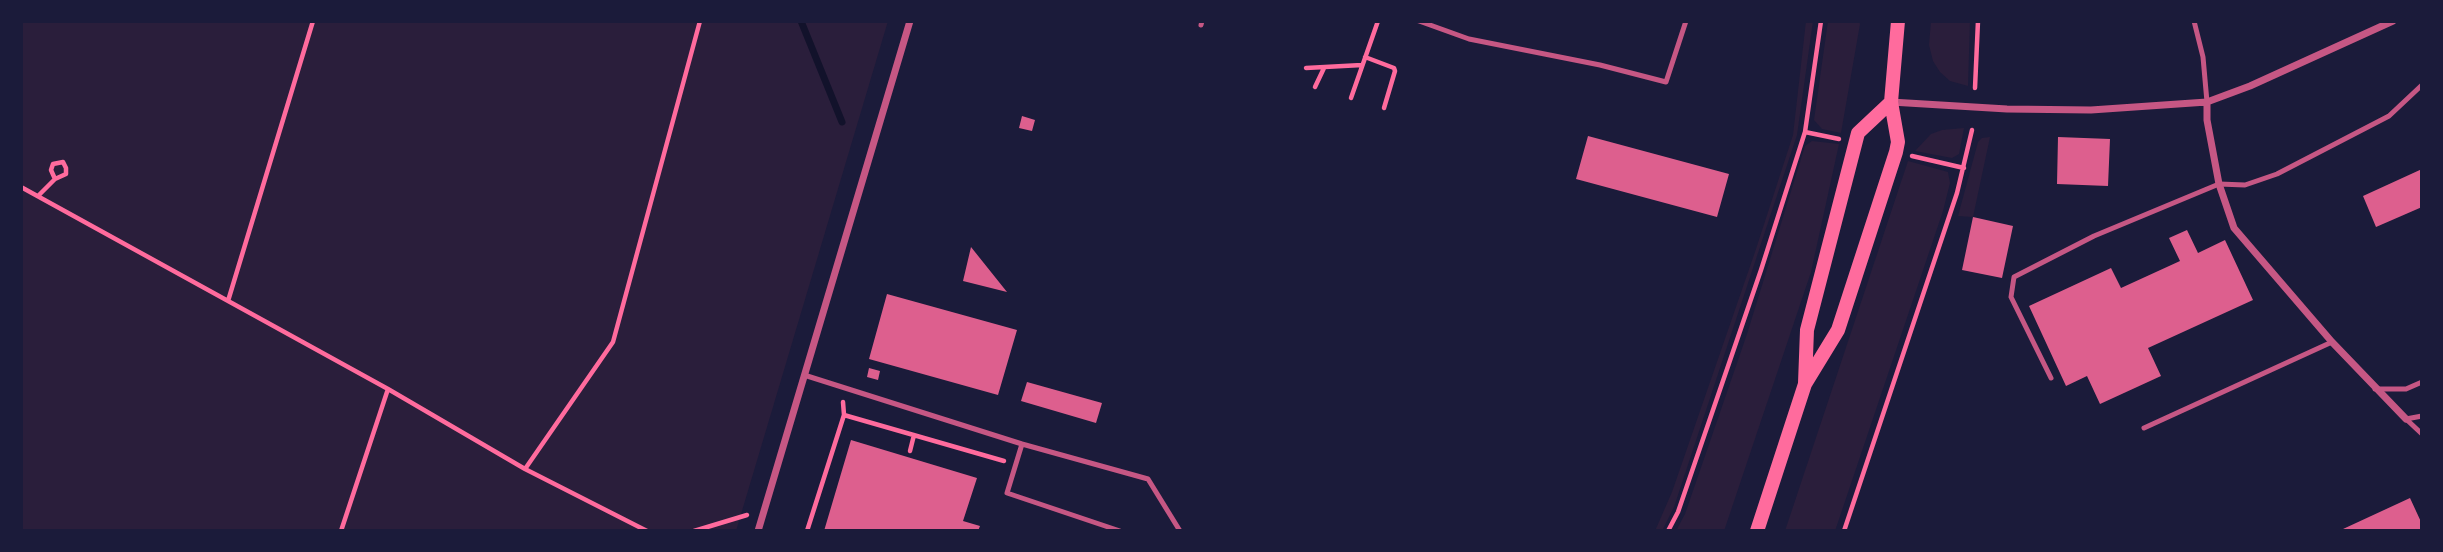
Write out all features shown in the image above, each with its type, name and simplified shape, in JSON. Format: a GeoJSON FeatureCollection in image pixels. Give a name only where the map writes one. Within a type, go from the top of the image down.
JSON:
{"type":"FeatureCollection","features":[{"type":"Feature","properties":{"kind":"main road"},"geometry":{"type":"LineString","coordinates":[[1757,531],[1805,384],[1839,330],[1896,152],[1898,142],[1891,102],[1898,21]]}},
{"type":"Feature","properties":{"kind":"main road"},"geometry":{"type":"LineString","coordinates":[[1805,384],[1807,330],[1858,132],[1891,102]]}},
{"type":"Feature","properties":{"kind":"street"},"geometry":{"type":"LineString","coordinates":[[758,531],[910,21]]}},
{"type":"Feature","properties":{"kind":"street"},"geometry":{"type":"LineString","coordinates":[[1891,102],[2077,110],[2207,102],[2250,86],[2393,21]]}},
{"type":"Feature","properties":{"kind":"street"},"geometry":{"type":"LineString","coordinates":[[2207,102],[2207,120],[2219,184],[2234,228],[2332,342],[2406,419]]}},
{"type":"Feature","properties":{"kind":"lane"},"geometry":{"type":"LineString","coordinates":[[1419,21],[1469,39],[1548,57],[1600,65],[1666,82],[1686,21]]}},
{"type":"Feature","properties":{"kind":"lane"},"geometry":{"type":"LineString","coordinates":[[2194,21],[2203,57],[2207,102]]}},
{"type":"Feature","properties":{"kind":"lane"},"geometry":{"type":"LineString","coordinates":[[2050,378],[2011,297],[2014,276],[2094,236],[2219,184],[2245,185],[2277,174],[2389,116],[2422,85]]}},
{"type":"Feature","properties":{"kind":"lane"},"geometry":{"type":"LineString","coordinates":[[2144,428],[2332,342]]}},
{"type":"Feature","properties":{"kind":"lane"},"geometry":{"type":"LineString","coordinates":[[804,375],[1021,444],[1148,480],[1180,531]]}},
{"type":"Feature","properties":{"kind":"lane"},"geometry":{"type":"LineString","coordinates":[[2375,388],[2406,389],[2422,382]]}},
{"type":"Feature","properties":{"kind":"lane"},"geometry":{"type":"LineString","coordinates":[[2406,419],[2422,416]]}},
{"type":"Feature","properties":{"kind":"lane"},"geometry":{"type":"LineString","coordinates":[[2406,419],[2422,435]]}},
{"type":"Feature","properties":{"kind":"lane"},"geometry":{"type":"LineString","coordinates":[[1021,444],[1007,493],[1121,531]]}},
{"type":"Feature","properties":{"kind":"lane"},"geometry":{"type":"LineString","coordinates":[[1173,531],[1176,522]]}},
{"type":"Feature","properties":{"kind":"path"},"geometry":{"type":"LineString","coordinates":[[228,301],[313,21]]}},
{"type":"Feature","properties":{"kind":"path"},"geometry":{"type":"LineString","coordinates":[[525,469],[613,342],[700,21]]}},
{"type":"Feature","properties":{"kind":"path"},"geometry":{"type":"LineString","coordinates":[[1351,98],[1378,21]]}},
{"type":"Feature","properties":{"kind":"path"},"geometry":{"type":"LineString","coordinates":[[1668,531],[1678,512],[1753,296],[1805,132],[1821,21]]}},
{"type":"Feature","properties":{"kind":"path"},"geometry":{"type":"LineString","coordinates":[[1975,88],[1978,21]]}},
{"type":"Feature","properties":{"kind":"path"},"geometry":{"type":"LineString","coordinates":[[1365,57],[1394,68],[1384,108]]}},
{"type":"Feature","properties":{"kind":"path"},"geometry":{"type":"LineString","coordinates":[[1306,68],[1362,65]]}},
{"type":"Feature","properties":{"kind":"path"},"geometry":{"type":"LineString","coordinates":[[1315,87],[1325,67]]}},
{"type":"Feature","properties":{"kind":"path"},"geometry":{"type":"LineString","coordinates":[[1844,531],[1965,168],[1972,130]]}},
{"type":"Feature","properties":{"kind":"path"},"geometry":{"type":"LineString","coordinates":[[1805,132],[1840,139]]}},
{"type":"Feature","properties":{"kind":"path"},"geometry":{"type":"LineString","coordinates":[[1911,156],[1965,168]]}},
{"type":"Feature","properties":{"kind":"path"},"geometry":{"type":"LineString","coordinates":[[38,196],[55,179]]}},
{"type":"Feature","properties":{"kind":"path"},"geometry":{"type":"LineString","coordinates":[[21,187],[388,389],[525,469],[647,531]]}},
{"type":"Feature","properties":{"kind":"path"},"geometry":{"type":"LineString","coordinates":[[807,531],[844,415],[843,388]]}},
{"type":"Feature","properties":{"kind":"path"},"geometry":{"type":"LineString","coordinates":[[341,531],[388,389]]}},
{"type":"Feature","properties":{"kind":"path"},"geometry":{"type":"LineString","coordinates":[[844,415],[1015,464]]}},
{"type":"Feature","properties":{"kind":"path"},"geometry":{"type":"LineString","coordinates":[[910,451],[915,435]]}},
{"type":"Feature","properties":{"kind":"path"},"geometry":{"type":"LineString","coordinates":[[694,531],[763,510]]}},
{"type":"Feature","properties":{"kind":"shaded area"},"geometry":{"type":"Polygon","coordinates":[[[21,21],[888,21],[736,531],[21,531],[21,21]]]}},
{"type":"Feature","properties":{"kind":"shaded area"},"geometry":{"type":"Polygon","coordinates":[[[1806,21],[1813,21],[1797,135],[1674,507],[1662,531],[1655,531],[1672,492],[1793,135],[1806,21]]]}},
{"type":"Feature","properties":{"kind":"shaded area"},"geometry":{"type":"Polygon","coordinates":[[[1828,21],[1858,21],[1860,24],[1841,133],[1822,129],[1814,120],[1828,21]]]}},
{"type":"Feature","properties":{"kind":"shaded area"},"geometry":{"type":"Polygon","coordinates":[[[1931,21],[1970,21],[1968,86],[1950,81],[1933,61],[1929,45],[1931,21]]]}},
{"type":"Feature","properties":{"kind":"shaded area"},"geometry":{"type":"Polygon","coordinates":[[[1964,128],[1959,154],[1952,158],[1915,151],[1931,134],[1964,128]]]}},
{"type":"Feature","properties":{"kind":"shaded area"},"geometry":{"type":"Polygon","coordinates":[[[1990,137],[1973,217],[1958,216],[1978,142],[1982,138],[1990,137]]]}},
{"type":"Feature","properties":{"kind":"shaded area"},"geometry":{"type":"Polygon","coordinates":[[[1812,141],[1839,144],[1811,272],[1724,531],[1676,531],[1685,514],[1747,334],[1805,146],[1812,141]]]}},
{"type":"Feature","properties":{"kind":"shaded area"},"geometry":{"type":"Polygon","coordinates":[[[1908,161],[1948,172],[1950,183],[1943,211],[1835,531],[1785,531],[1908,161]]]}},
{"type":"Feature","properties":{"kind":"building"},"geometry":{"type":"Polygon","coordinates":[[[1022,116],[1035,120],[1032,131],[1019,128],[1022,116]]]}},
{"type":"Feature","properties":{"kind":"building"},"geometry":{"type":"Polygon","coordinates":[[[1588,136],[1729,174],[1717,217],[1576,179],[1588,136]]]}},
{"type":"Feature","properties":{"kind":"building"},"geometry":{"type":"Polygon","coordinates":[[[2058,137],[2110,139],[2108,186],[2057,184],[2058,137]]]}},
{"type":"Feature","properties":{"kind":"building"},"geometry":{"type":"Polygon","coordinates":[[[2422,169],[2422,207],[2376,227],[2363,196],[2422,169]]]}},
{"type":"Feature","properties":{"kind":"building"},"geometry":{"type":"Polygon","coordinates":[[[1973,217],[2013,226],[2002,278],[1962,270],[1973,217]]]}},
{"type":"Feature","properties":{"kind":"building"},"geometry":{"type":"Polygon","coordinates":[[[2187,230],[2198,253],[2225,240],[2253,300],[2148,348],[2161,376],[2100,404],[2087,376],[2066,386],[2029,306],[2111,268],[2121,288],[2180,261],[2169,238],[2187,230]]]}},
{"type":"Feature","properties":{"kind":"building"},"geometry":{"type":"Polygon","coordinates":[[[971,247],[1007,292],[963,281],[971,247]]]}},
{"type":"Feature","properties":{"kind":"building"},"geometry":{"type":"Polygon","coordinates":[[[887,294],[1017,330],[998,395],[869,359],[887,294]]]}},
{"type":"Feature","properties":{"kind":"building"},"geometry":{"type":"Polygon","coordinates":[[[869,368],[880,371],[878,380],[867,377],[869,368]]]}},
{"type":"Feature","properties":{"kind":"building"},"geometry":{"type":"Polygon","coordinates":[[[1027,382],[1102,403],[1096,423],[1021,401],[1027,382]]]}},
{"type":"Feature","properties":{"kind":"building"},"geometry":{"type":"Polygon","coordinates":[[[851,440],[977,478],[963,521],[980,526],[978,531],[824,531],[851,440]]]}},
{"type":"Feature","properties":{"kind":"building"},"geometry":{"type":"Polygon","coordinates":[[[2410,498],[2422,524],[2422,531],[2343,529],[2410,498]]]}},
{"type":"Feature","properties":{"kind":"waterway"},"geometry":{"type":"LineString","coordinates":[[801,21],[842,122]]}}]}
